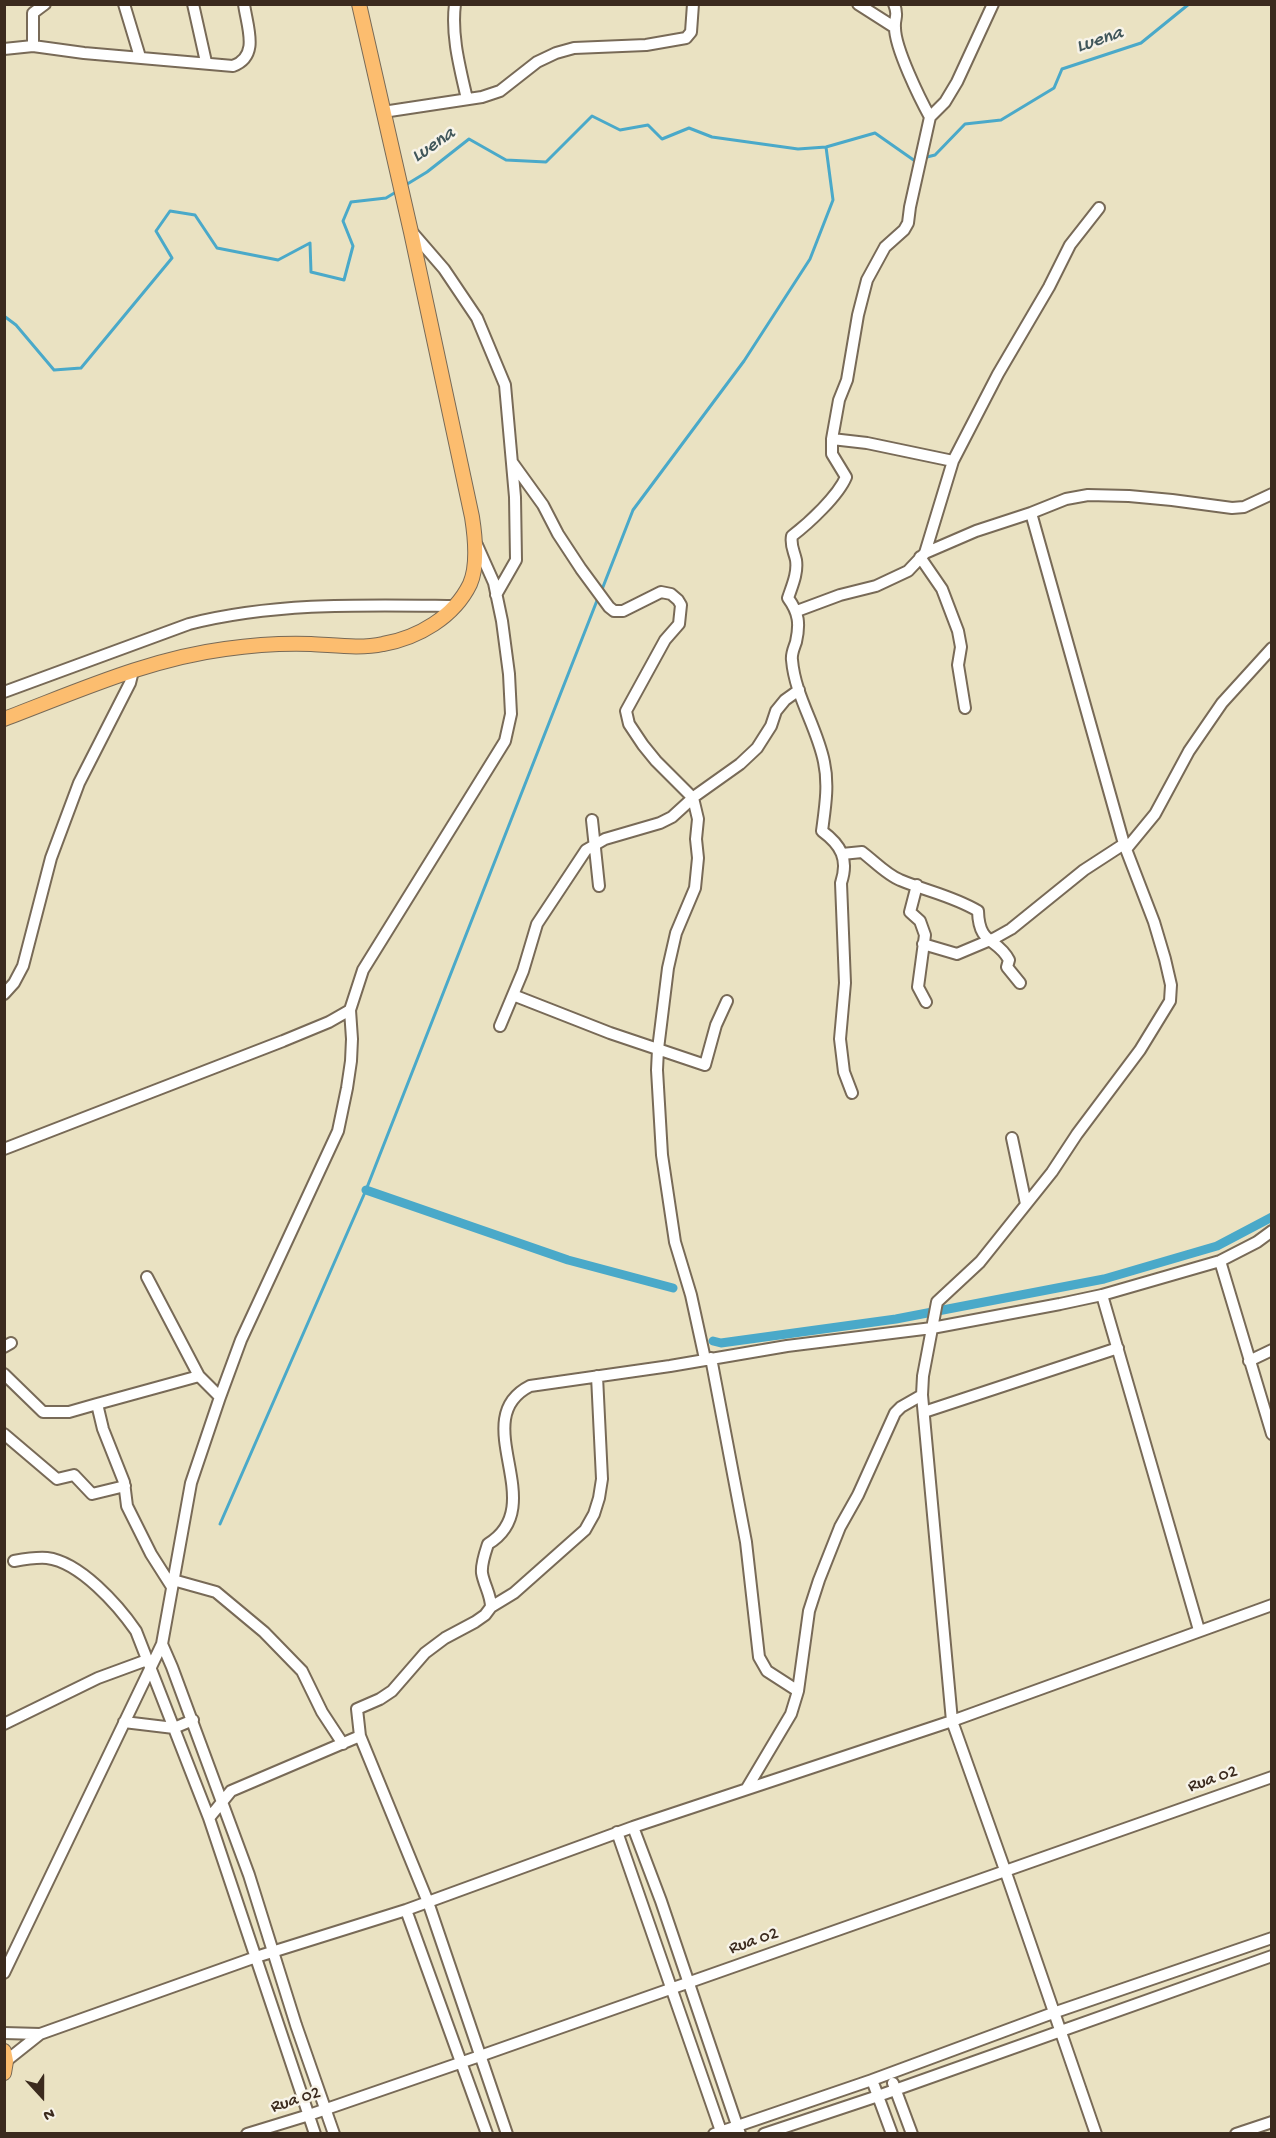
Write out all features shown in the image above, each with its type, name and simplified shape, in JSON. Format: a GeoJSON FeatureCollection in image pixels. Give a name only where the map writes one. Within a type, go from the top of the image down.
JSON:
{"type":"FeatureCollection","features":[{"type":"Feature","properties":{"kind":"main road"},"geometry":{"type":"LineString","coordinates":[[4,719],[133,670],[225,649],[277,644],[383,645],[417,634],[438,622],[455,606],[470,583],[477,544],[410,226],[377,77],[358,4]]}},
{"type":"Feature","properties":{"kind":"street"},"geometry":{"type":"LineString","coordinates":[[33,46],[33,14],[45,4]]}},
{"type":"Feature","properties":{"kind":"street"},"geometry":{"type":"LineString","coordinates":[[124,4],[140,57]]}},
{"type":"Feature","properties":{"kind":"street"},"geometry":{"type":"LineString","coordinates":[[194,4],[206,62]]}},
{"type":"Feature","properties":{"kind":"street"},"geometry":{"type":"LineString","coordinates":[[4,49],[33,46],[84,53],[233,66],[241,63],[248,56],[251,47],[244,4]]}},
{"type":"Feature","properties":{"kind":"street"},"geometry":{"type":"LineString","coordinates":[[455,4],[453,19],[455,38],[467,99]]}},
{"type":"Feature","properties":{"kind":"street"},"geometry":{"type":"LineString","coordinates":[[383,112],[482,97],[500,91],[537,62],[574,48],[646,45],[686,38],[691,32],[693,4]]}},
{"type":"Feature","properties":{"kind":"street"},"geometry":{"type":"LineString","coordinates":[[858,4],[894,27]]}},
{"type":"Feature","properties":{"kind":"street"},"geometry":{"type":"LineString","coordinates":[[852,1093],[844,1071],[840,1039],[845,982],[842,854],[836,841],[822,831],[827,777],[824,760],[799,690],[791,658],[796,640],[797,611],[788,598],[796,574],[792,536],[815,518],[843,484],[846,477],[832,454],[832,439],[839,400],[847,380],[858,315],[867,280],[885,247],[908,224],[924,151],[930,117],[902,56],[894,27],[898,17],[894,4]]}},
{"type":"Feature","properties":{"kind":"street"},"geometry":{"type":"LineString","coordinates":[[930,117],[945,102],[957,82],[993,4]]}},
{"type":"Feature","properties":{"kind":"street"},"geometry":{"type":"LineString","coordinates":[[965,708],[958,665],[961,647],[958,631],[942,590],[923,555],[953,461],[998,374],[1049,287],[1070,245],[1099,208]]}},
{"type":"Feature","properties":{"kind":"street"},"geometry":{"type":"LineString","coordinates":[[410,226],[477,318],[505,385],[515,497],[516,560],[496,595]]}},
{"type":"Feature","properties":{"kind":"street"},"geometry":{"type":"LineString","coordinates":[[832,439],[953,461]]}},
{"type":"Feature","properties":{"kind":"street"},"geometry":{"type":"LineString","coordinates":[[512,462],[543,505],[580,569],[609,607],[614,611],[623,611],[661,592],[671,594],[681,605],[679,624],[665,640],[626,711],[629,724],[650,753],[693,798],[698,819],[695,888],[676,933],[668,968],[658,1049],[658,1116],[675,1242],[692,1294],[708,1359],[749,1563],[759,1657],[767,1671],[798,1691]]}},
{"type":"Feature","properties":{"kind":"street"},"geometry":{"type":"LineString","coordinates":[[797,611],[840,595],[876,586],[908,571],[923,555],[976,531],[1066,499],[1088,495],[1172,500],[1232,508],[1244,507],[1272,494]]}},
{"type":"Feature","properties":{"kind":"street"},"geometry":{"type":"LineString","coordinates":[[1031,513],[1126,846],[1165,959],[1171,985],[1170,1001],[1140,1050],[1026,1204],[980,1262],[937,1302],[923,1376],[922,1395],[952,1721],[1095,2133]]}},
{"type":"Feature","properties":{"kind":"street"},"geometry":{"type":"LineString","coordinates":[[4,1973],[124,1722],[148,1663],[162,1644],[191,1483],[220,1397],[241,1340],[338,1131],[351,1061],[350,1010],[363,970],[505,741],[511,714],[509,674],[494,584],[477,544]]}},
{"type":"Feature","properties":{"kind":"street"},"geometry":{"type":"LineString","coordinates":[[4,692],[189,624],[220,616],[359,605],[455,606]]}},
{"type":"Feature","properties":{"kind":"street"},"geometry":{"type":"LineString","coordinates":[[923,944],[957,954],[988,941],[1011,929],[1084,870],[1126,846],[1155,814],[1189,751],[1222,703],[1272,648]]}},
{"type":"Feature","properties":{"kind":"street"},"geometry":{"type":"LineString","coordinates":[[4,994],[15,983],[23,966],[51,858],[79,783],[130,683],[133,670]]}},
{"type":"Feature","properties":{"kind":"street"},"geometry":{"type":"LineString","coordinates":[[500,1026],[523,971],[543,913],[586,850],[595,843],[672,817],[757,748],[771,726],[776,711],[785,700],[799,690]]}},
{"type":"Feature","properties":{"kind":"street"},"geometry":{"type":"LineString","coordinates":[[592,820],[599,886]]}},
{"type":"Feature","properties":{"kind":"street"},"geometry":{"type":"LineString","coordinates":[[842,854],[862,852],[898,879],[968,905],[978,911],[978,923],[982,933],[988,941],[1005,951],[1010,960],[1007,967],[1020,983]]}},
{"type":"Feature","properties":{"kind":"street"},"geometry":{"type":"LineString","coordinates":[[917,885],[910,912],[920,921],[925,935],[918,987],[926,1002]]}},
{"type":"Feature","properties":{"kind":"street"},"geometry":{"type":"LineString","coordinates":[[513,994],[609,1033],[705,1065],[716,1025],[726,1001]]}},
{"type":"Feature","properties":{"kind":"street"},"geometry":{"type":"LineString","coordinates":[[4,1149],[283,1041],[329,1022],[350,1010]]}},
{"type":"Feature","properties":{"kind":"street"},"geometry":{"type":"LineString","coordinates":[[1012,1138],[1026,1204]]}},
{"type":"Feature","properties":{"kind":"street"},"geometry":{"type":"LineString","coordinates":[[491,1607],[482,1572],[488,1544],[505,1529],[514,1510],[505,1447],[507,1413],[512,1400],[530,1386],[932,1327],[1102,1295],[1220,1261],[1257,1242],[1272,1231]]}},
{"type":"Feature","properties":{"kind":"street"},"geometry":{"type":"LineString","coordinates":[[1220,1261],[1272,1434]]}},
{"type":"Feature","properties":{"kind":"street"},"geometry":{"type":"LineString","coordinates":[[147,1277],[199,1376],[220,1397]]}},
{"type":"Feature","properties":{"kind":"street"},"geometry":{"type":"LineString","coordinates":[[1102,1295],[1199,1630]]}},
{"type":"Feature","properties":{"kind":"street"},"geometry":{"type":"LineString","coordinates":[[924,1412],[1118,1348]]}},
{"type":"Feature","properties":{"kind":"street"},"geometry":{"type":"LineString","coordinates":[[1250,1361],[1272,1350]]}},
{"type":"Feature","properties":{"kind":"street"},"geometry":{"type":"LineString","coordinates":[[4,1374],[43,1412],[69,1412],[199,1376]]}},
{"type":"Feature","properties":{"kind":"street"},"geometry":{"type":"LineString","coordinates":[[507,2133],[428,1902],[360,1736],[357,1709],[381,1699],[392,1691],[425,1653],[445,1638],[475,1622],[491,1607],[514,1593],[585,1530],[594,1514],[602,1479],[597,1376]]}},
{"type":"Feature","properties":{"kind":"street"},"geometry":{"type":"LineString","coordinates":[[747,1788],[791,1714],[798,1691],[809,1611],[826,1561],[895,1413],[922,1395]]}},
{"type":"Feature","properties":{"kind":"street"},"geometry":{"type":"LineString","coordinates":[[97,1404],[103,1430],[121,1473],[127,1506],[135,1525],[173,1583],[216,1592],[270,1638],[302,1671],[322,1712],[343,1744]]}},
{"type":"Feature","properties":{"kind":"street"},"geometry":{"type":"LineString","coordinates":[[4,1434],[57,1479],[74,1475],[92,1494],[125,1486]]}},
{"type":"Feature","properties":{"kind":"street"},"geometry":{"type":"LineString","coordinates":[[14,1561],[49,1558],[64,1564],[105,1592],[136,1631],[209,1818],[315,2133]]}},
{"type":"Feature","properties":{"kind":"street"},"geometry":{"type":"LineString","coordinates":[[5,2062],[40,2034],[273,1951],[406,1910],[617,1832],[952,1721],[1272,1605]]}},
{"type":"Feature","properties":{"kind":"street"},"geometry":{"type":"LineString","coordinates":[[162,1644],[222,1800],[334,2133]]}},
{"type":"Feature","properties":{"kind":"street"},"geometry":{"type":"LineString","coordinates":[[4,1724],[98,1678],[148,1663]]}},
{"type":"Feature","properties":{"kind":"street"},"geometry":{"type":"LineString","coordinates":[[124,1722],[174,1728],[193,1720]]}},
{"type":"Feature","properties":{"kind":"street"},"geometry":{"type":"LineString","coordinates":[[209,1818],[231,1791],[360,1736]]}},
{"type":"Feature","properties":{"kind":"street","name":"Rua 02"},"geometry":{"type":"LineString","coordinates":[[247,2133],[309,2115],[480,2056],[1272,1777]]}},
{"type":"Feature","properties":{"kind":"street"},"geometry":{"type":"LineString","coordinates":[[633,1827],[661,1901],[738,2130]]}},
{"type":"Feature","properties":{"kind":"street"},"geometry":{"type":"LineString","coordinates":[[617,1832],[719,2133],[738,2130],[1053,2013],[1272,1938]]}},
{"type":"Feature","properties":{"kind":"street"},"geometry":{"type":"LineString","coordinates":[[406,1910],[487,2133]]}},
{"type":"Feature","properties":{"kind":"street"},"geometry":{"type":"LineString","coordinates":[[764,2133],[878,2096],[1272,1956]]}},
{"type":"Feature","properties":{"kind":"street"},"geometry":{"type":"LineString","coordinates":[[4,2033],[40,2034]]}},
{"type":"Feature","properties":{"kind":"street"},"geometry":{"type":"LineString","coordinates":[[889,2074],[912,2133]]}},
{"type":"Feature","properties":{"kind":"street"},"geometry":{"type":"LineString","coordinates":[[872,2080],[892,2133]]}},
{"type":"Feature","properties":{"kind":"street"},"geometry":{"type":"LineString","coordinates":[[1236,2133],[1272,2122]]}},
{"type":"Feature","properties":{"kind":"waterway","name":"Luena"},"geometry":{"type":"LineString","coordinates":[[923,158],[935,155],[965,124],[1001,120],[1054,88],[1062,69],[1141,43],[1189,4]]}},
{"type":"Feature","properties":{"kind":"waterway","name":"Luena"},"geometry":{"type":"LineString","coordinates":[[404,186],[427,172],[469,139],[506,160],[546,162],[592,116],[620,130],[648,125],[662,139],[689,128],[712,137],[798,149],[826,147],[875,133],[915,161],[917,160]]}},
{"type":"Feature","properties":{"kind":"waterway"},"geometry":{"type":"LineString","coordinates":[[601,592],[633,510],[744,361],[810,259],[833,200],[826,147]]}},
{"type":"Feature","properties":{"kind":"waterway","name":"Luena"},"geometry":{"type":"LineString","coordinates":[[4,316],[16,325],[54,370],[81,368],[172,258],[156,231],[170,211],[195,215],[217,248],[278,260],[310,243],[311,272],[344,280],[353,246],[343,221],[351,202],[386,198],[396,192]]}},
{"type":"Feature","properties":{"kind":"waterway"},"geometry":{"type":"LineString","coordinates":[[220,1524],[366,1190],[598,598]]}},
{"type":"Feature","properties":{"kind":"waterway"},"geometry":{"type":"LineString","coordinates":[[366,1190],[568,1260],[673,1288]]}},
{"type":"Feature","properties":{"kind":"waterway"},"geometry":{"type":"LineString","coordinates":[[713,1341],[721,1343],[896,1319],[1104,1279],[1217,1246],[1272,1217]]}}]}
